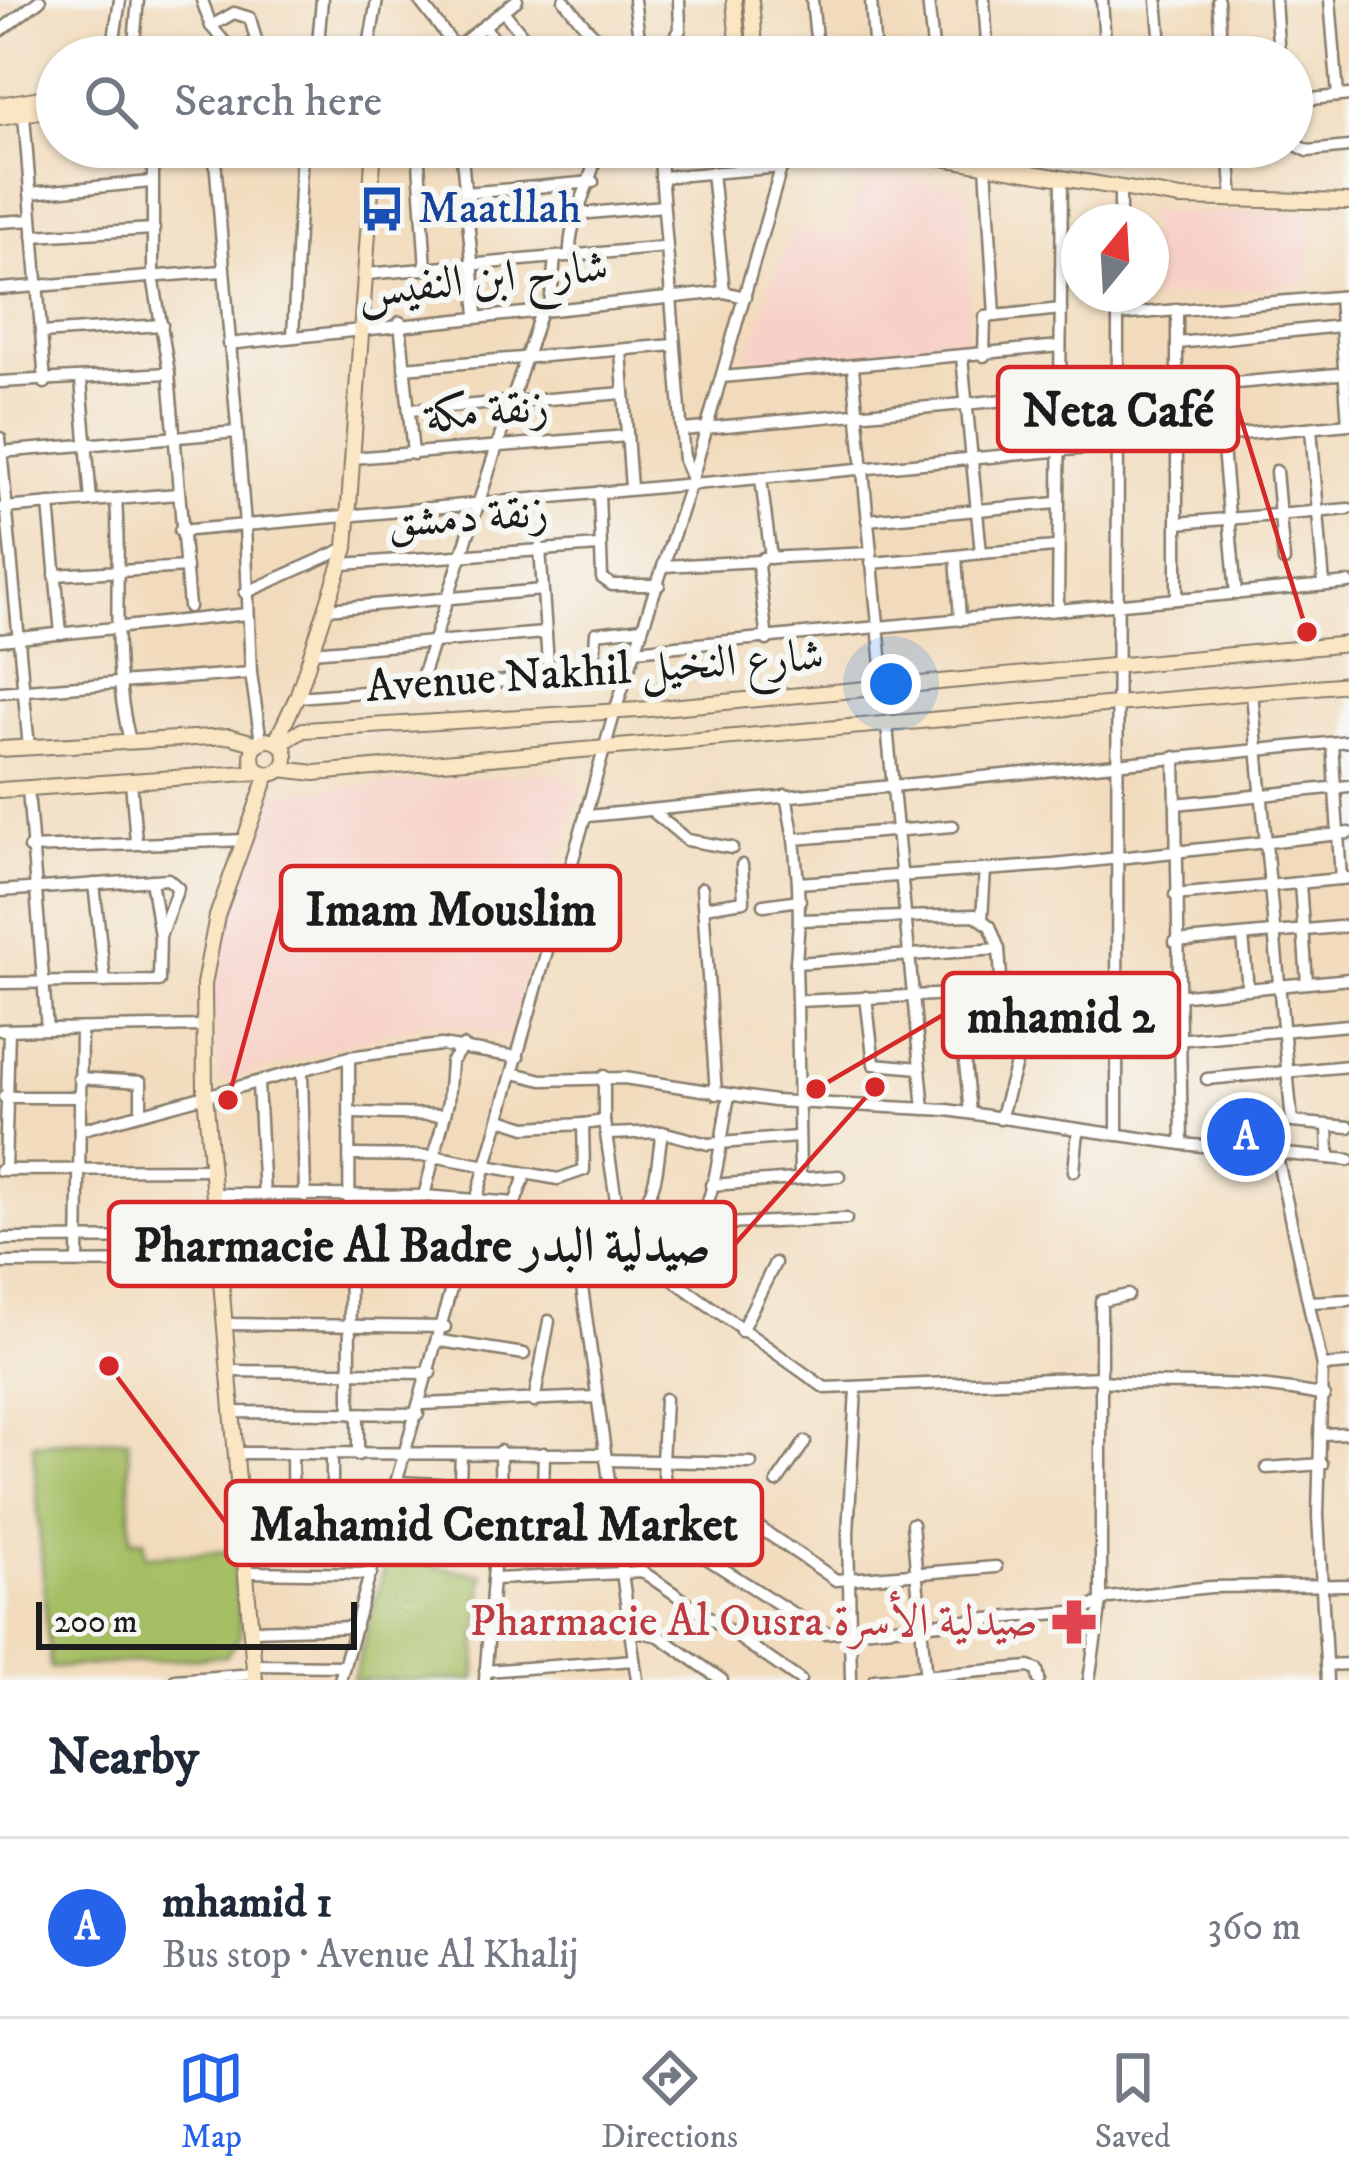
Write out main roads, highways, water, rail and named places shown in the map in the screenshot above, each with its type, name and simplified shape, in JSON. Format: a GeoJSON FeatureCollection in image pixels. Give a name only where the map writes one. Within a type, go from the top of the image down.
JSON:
{"type":"FeatureCollection","features":[{"type":"Feature","properties":{"kind":"place","name":"Maatllah"},"geometry":{"type":"Point","coordinates":[382,209]}},
{"type":"Feature","properties":{"kind":"place","name":"Neta Café"},"geometry":{"type":"Point","coordinates":[1307,632]}},
{"type":"Feature","properties":{"kind":"place","name":"Pharmacie Al Badre صيدلية البدر"},"geometry":{"type":"Point","coordinates":[875,1087]}},
{"type":"Feature","properties":{"kind":"place","name":"mhamid 2"},"geometry":{"type":"Point","coordinates":[816,1089]}},
{"type":"Feature","properties":{"kind":"place","name":"Imam Mouslim"},"geometry":{"type":"Point","coordinates":[228,1100]}},
{"type":"Feature","properties":{"kind":"place","name":"mhamid 1"},"geometry":{"type":"Point","coordinates":[1246,1137]}},
{"type":"Feature","properties":{"kind":"place","name":"Mahamid Central Market"},"geometry":{"type":"Point","coordinates":[109,1366]}},
{"type":"Feature","properties":{"kind":"place","name":"Pharmacie Al Ousra صيدلية الأسرة"},"geometry":{"type":"Point","coordinates":[1074,1622]}}]}
